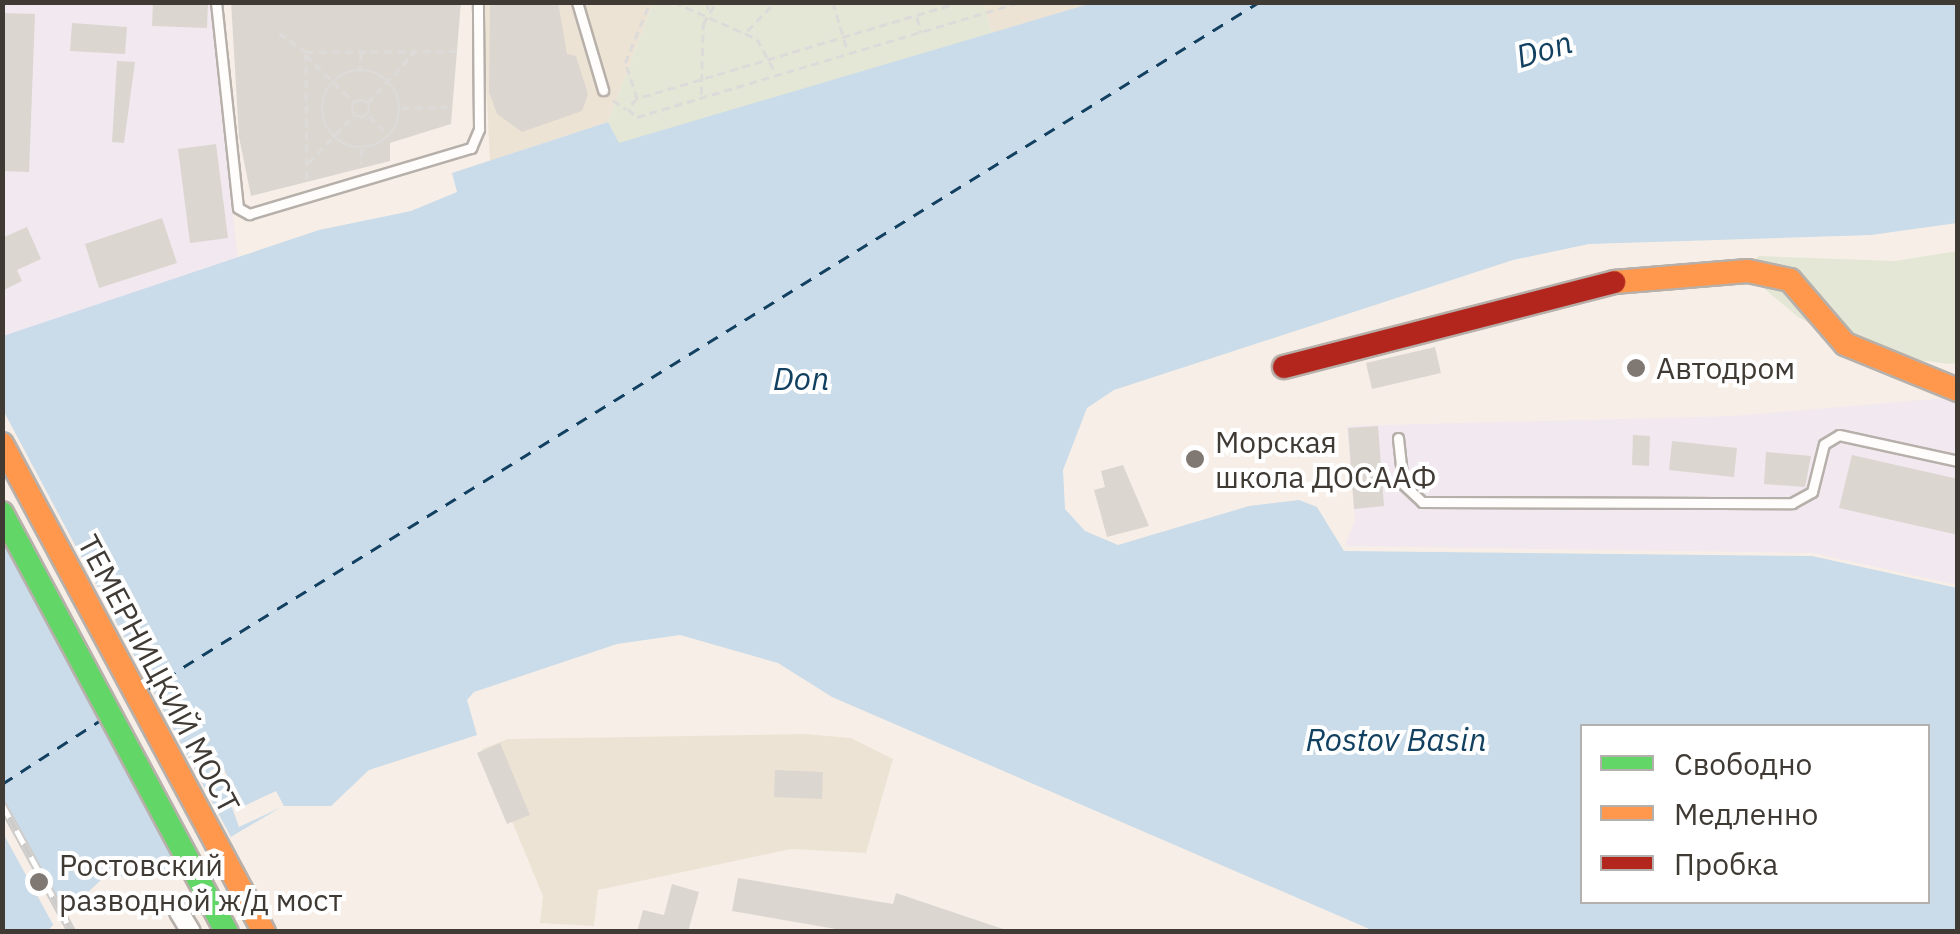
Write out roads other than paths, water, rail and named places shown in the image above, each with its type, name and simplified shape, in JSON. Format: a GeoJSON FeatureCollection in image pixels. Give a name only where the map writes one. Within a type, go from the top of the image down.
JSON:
{"type":"FeatureCollection","features":[{"type":"Feature","properties":{"kind":"main road"},"geometry":{"type":"LineString","coordinates":[[1284,368],[1652,273],[1748,271],[1790,280],[1846,344],[1958,390]]}},
{"type":"Feature","properties":{"kind":"main road","name":"ТЕМЕРНИЦКИЙ МОСТ"},"geometry":{"type":"LineString","coordinates":[[2,444],[264,932]]}},
{"type":"Feature","properties":{"kind":"main road","name":"ТЕМЕРНИЦКИЙ МОСТ"},"geometry":{"type":"LineString","coordinates":[[2,513],[227,932]]}},
{"type":"Feature","properties":{"kind":"street"},"geometry":{"type":"LineString","coordinates":[[179,912],[191,932]]}},
{"type":"Feature","properties":{"kind":"lane"},"geometry":{"type":"LineString","coordinates":[[216,2],[238,208],[249,214],[471,148],[479,129],[478,2]]}},
{"type":"Feature","properties":{"kind":"lane"},"geometry":{"type":"LineString","coordinates":[[577,2],[603,90]]}},
{"type":"Feature","properties":{"kind":"lane"},"geometry":{"type":"LineString","coordinates":[[1398,438],[1406,493],[1422,502],[1792,504],[1812,492],[1824,444],[1839,435],[1958,462]]}},
{"type":"Feature","properties":{"kind":"water","name":"Don"},"geometry":{"type":"Polygon","coordinates":[[[1092,3],[1957,3],[1957,223],[1871,235],[1589,244],[1513,260],[1114,390],[1087,408],[1063,470],[1065,509],[1085,531],[1118,545],[1249,506],[1299,500],[1317,507],[1344,551],[1812,556],[1957,588],[1957,931],[1374,931],[832,697],[778,663],[680,635],[617,644],[474,692],[467,700],[477,735],[369,770],[331,806],[283,806],[170,873],[103,878],[47,931],[3,932],[3,336],[319,230],[411,211],[457,192],[452,173],[608,122],[619,143],[1092,3]]]}},
{"type":"Feature","properties":{"kind":"railway"},"geometry":{"type":"LineString","coordinates":[[2,804],[72,932]]}},
{"type":"Feature","properties":{"kind":"place","name":"Автодром"},"geometry":{"type":"Point","coordinates":[1636,368]}},
{"type":"Feature","properties":{"kind":"place","name":"Морская школа ДОСААФ"},"geometry":{"type":"Point","coordinates":[1195,459]}},
{"type":"Feature","properties":{"kind":"place","name":"Ростовский разводной ж/д мост"},"geometry":{"type":"Point","coordinates":[39,882]}},
{"type":"Feature","properties":{"kind":"water label","name":"Rostov Basin"},"geometry":{"type":"Point","coordinates":[1396,739]}}]}
